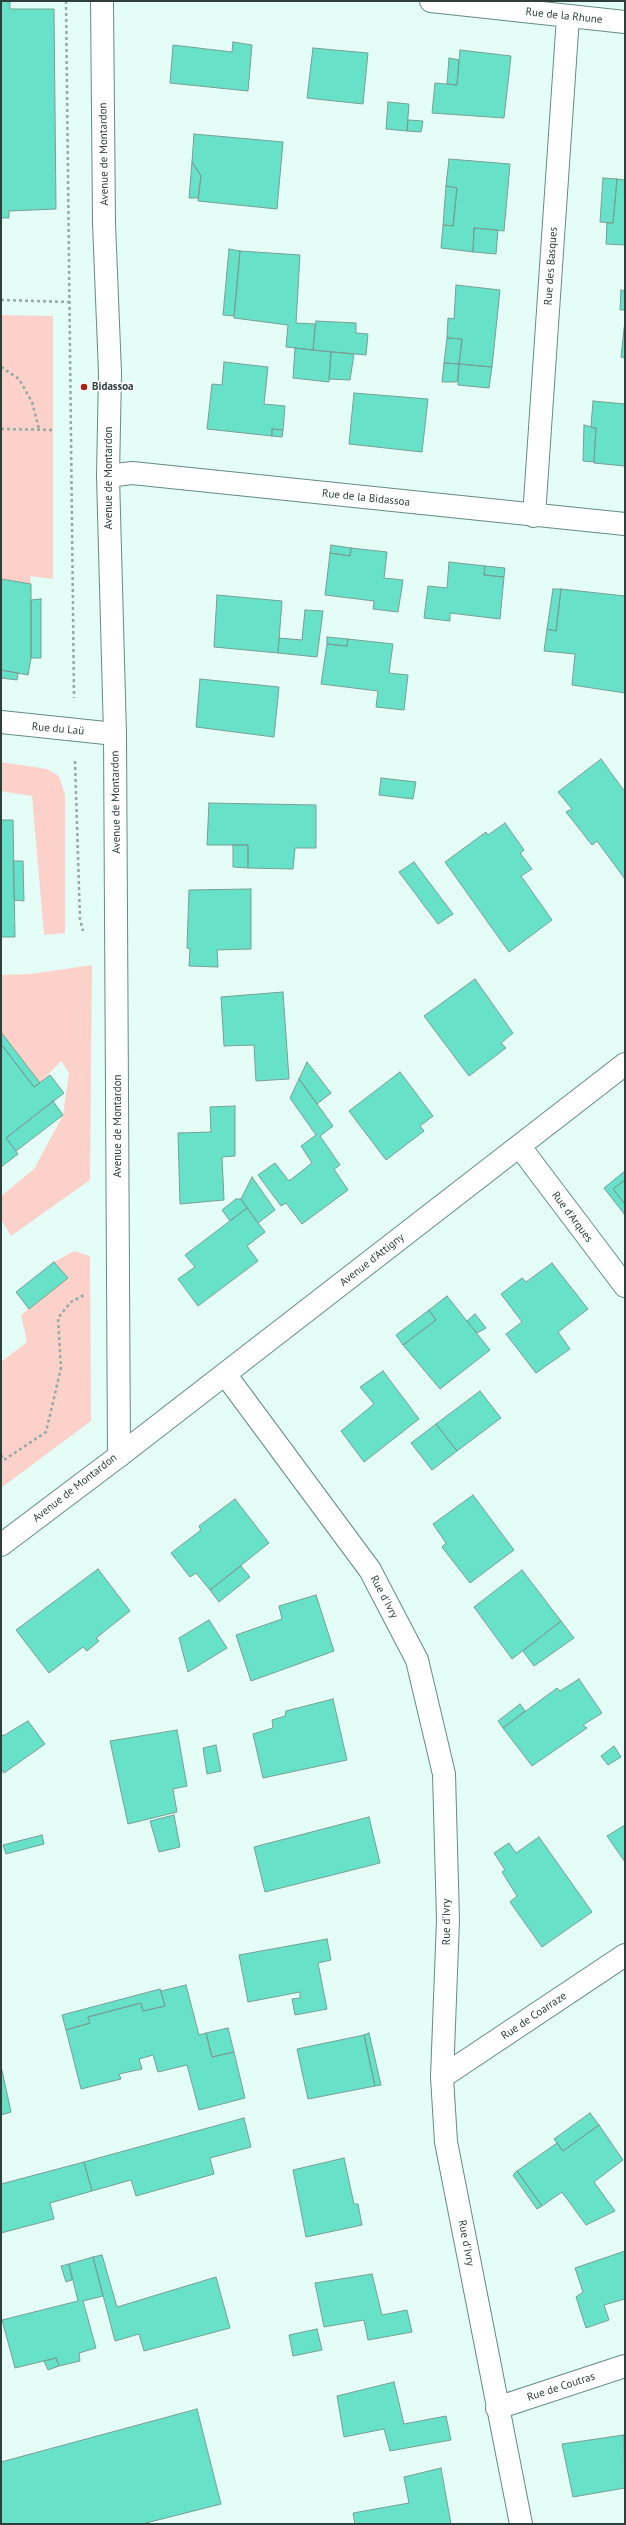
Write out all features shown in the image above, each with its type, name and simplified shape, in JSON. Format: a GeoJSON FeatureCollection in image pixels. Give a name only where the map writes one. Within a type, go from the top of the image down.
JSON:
{"type":"FeatureCollection","features":[{"type":"Feature","properties":{"kind":"street","name":"Avenue de Montardon"},"geometry":{"type":"LineString","coordinates":[[1,1545],[119,1456],[115,734],[108,476],[110,374],[104,223],[102,1]]}},
{"type":"Feature","properties":{"kind":"street","name":"Rue de la Rhune"},"geometry":{"type":"LineString","coordinates":[[431,1],[625,22]]}},
{"type":"Feature","properties":{"kind":"street","name":"Rue des Basques"},"geometry":{"type":"LineString","coordinates":[[534,516],[568,17]]}},
{"type":"Feature","properties":{"kind":"street","name":"Rue de la Bidassoa"},"geometry":{"type":"LineString","coordinates":[[108,476],[132,473],[534,516],[625,524]]}},
{"type":"Feature","properties":{"kind":"street","name":"Rue du Laü"},"geometry":{"type":"LineString","coordinates":[[1,722],[115,734]]}},
{"type":"Feature","properties":{"kind":"street","name":"Avenue d'Attigny"},"geometry":{"type":"LineString","coordinates":[[119,1456],[520,1147],[625,1064]]}},
{"type":"Feature","properties":{"kind":"street","name":"Rue d'Arques"},"geometry":{"type":"LineString","coordinates":[[520,1147],[625,1286]]}},
{"type":"Feature","properties":{"kind":"street","name":"Rue d'Ivry"},"geometry":{"type":"LineString","coordinates":[[225,1374],[370,1570],[417,1660],[444,1774],[448,1920],[442,2077],[446,2142],[497,2408],[521,2524]]}},
{"type":"Feature","properties":{"kind":"street","name":"Rue de Coarraze"},"geometry":{"type":"LineString","coordinates":[[442,2077],[625,1955]]}},
{"type":"Feature","properties":{"kind":"street","name":"Rue de Coutras"},"geometry":{"type":"LineString","coordinates":[[497,2408],[625,2366]]}},
{"type":"Feature","properties":{"kind":"path"},"geometry":{"type":"LineString","coordinates":[[66,1],[71,302],[69,400],[74,730],[80,919],[85,938]]}},
{"type":"Feature","properties":{"kind":"path"},"geometry":{"type":"LineString","coordinates":[[1,300],[71,302]]}},
{"type":"Feature","properties":{"kind":"path"},"geometry":{"type":"LineString","coordinates":[[1,367],[19,379],[32,402],[39,429]]}},
{"type":"Feature","properties":{"kind":"path"},"geometry":{"type":"LineString","coordinates":[[1,429],[54,430]]}},
{"type":"Feature","properties":{"kind":"path"},"geometry":{"type":"LineString","coordinates":[[1,1455],[4,1460],[46,1432],[61,1368],[58,1318],[71,1302],[91,1291]]}},
{"type":"Feature","properties":{"kind":"shaded area"},"geometry":{"type":"Polygon","coordinates":[[[1,315],[53,316],[53,579],[30,576],[31,584],[1,579],[1,315]]]}},
{"type":"Feature","properties":{"kind":"shaded area"},"geometry":{"type":"Polygon","coordinates":[[[1,762],[47,769],[59,776],[65,795],[65,933],[44,935],[32,796],[1,791],[1,762]]]}},
{"type":"Feature","properties":{"kind":"shaded area"},"geometry":{"type":"Polygon","coordinates":[[[92,965],[90,1180],[11,1236],[1,1219],[1,1196],[34,1169],[63,1115],[69,1073],[61,1061],[40,1083],[1,1032],[1,975],[31,974],[92,965]]]}},
{"type":"Feature","properties":{"kind":"shaded area"},"geometry":{"type":"Polygon","coordinates":[[[74,1251],[90,1256],[91,1421],[1,1488],[1,1362],[27,1342],[21,1315],[68,1278],[54,1262],[74,1251]]]}},
{"type":"Feature","properties":{"kind":"building"},"geometry":{"type":"Polygon","coordinates":[[[1,1],[10,1],[10,9],[54,9],[56,209],[9,211],[9,218],[1,218],[1,1]]]}},
{"type":"Feature","properties":{"kind":"building"},"geometry":{"type":"Polygon","coordinates":[[[233,42],[252,45],[248,91],[170,83],[173,45],[232,52],[233,42]]]}},
{"type":"Feature","properties":{"kind":"building"},"geometry":{"type":"Polygon","coordinates":[[[313,48],[368,53],[363,104],[307,98],[313,48]]]}},
{"type":"Feature","properties":{"kind":"building"},"geometry":{"type":"Polygon","coordinates":[[[460,50],[511,56],[504,118],[432,113],[435,83],[457,85],[460,50]]]}},
{"type":"Feature","properties":{"kind":"building"},"geometry":{"type":"Polygon","coordinates":[[[449,58],[459,60],[457,85],[447,84],[449,58]]]}},
{"type":"Feature","properties":{"kind":"building"},"geometry":{"type":"Polygon","coordinates":[[[388,102],[409,104],[407,131],[386,129],[388,102]]]}},
{"type":"Feature","properties":{"kind":"building"},"geometry":{"type":"Polygon","coordinates":[[[408,120],[423,121],[421,132],[407,131],[408,120]]]}},
{"type":"Feature","properties":{"kind":"building"},"geometry":{"type":"Polygon","coordinates":[[[194,134],[283,142],[277,209],[198,201],[201,176],[192,162],[194,134]]]}},
{"type":"Feature","properties":{"kind":"building"},"geometry":{"type":"Polygon","coordinates":[[[449,159],[510,164],[504,231],[474,228],[473,252],[441,248],[443,225],[453,226],[457,188],[446,186],[449,159]]]}},
{"type":"Feature","properties":{"kind":"building"},"geometry":{"type":"Polygon","coordinates":[[[192,162],[201,176],[198,198],[189,198],[192,162]]]}},
{"type":"Feature","properties":{"kind":"building"},"geometry":{"type":"Polygon","coordinates":[[[603,178],[617,179],[613,223],[600,222],[603,178]]]}},
{"type":"Feature","properties":{"kind":"building"},"geometry":{"type":"Polygon","coordinates":[[[617,179],[625,180],[625,245],[606,244],[607,223],[613,223],[617,179]]]}},
{"type":"Feature","properties":{"kind":"building"},"geometry":{"type":"Polygon","coordinates":[[[446,186],[457,188],[453,226],[443,225],[446,186]]]}},
{"type":"Feature","properties":{"kind":"building"},"geometry":{"type":"Polygon","coordinates":[[[474,228],[498,230],[496,254],[473,252],[474,228]]]}},
{"type":"Feature","properties":{"kind":"building"},"geometry":{"type":"Polygon","coordinates":[[[229,249],[240,251],[234,316],[223,315],[229,249]]]}},
{"type":"Feature","properties":{"kind":"building"},"geometry":{"type":"Polygon","coordinates":[[[240,251],[300,255],[296,323],[315,324],[313,350],[286,347],[288,325],[234,318],[240,251]]]}},
{"type":"Feature","properties":{"kind":"building"},"geometry":{"type":"Polygon","coordinates":[[[456,285],[500,290],[492,367],[459,364],[462,339],[447,338],[448,318],[454,319],[456,285]]]}},
{"type":"Feature","properties":{"kind":"building"},"geometry":{"type":"Polygon","coordinates":[[[621,290],[625,291],[625,310],[620,310],[621,290]]]}},
{"type":"Feature","properties":{"kind":"building"},"geometry":{"type":"Polygon","coordinates":[[[625,320],[625,358],[621,357],[625,320]]]}},
{"type":"Feature","properties":{"kind":"building"},"geometry":{"type":"Polygon","coordinates":[[[316,321],[356,323],[356,333],[368,334],[366,355],[313,350],[316,321]]]}},
{"type":"Feature","properties":{"kind":"building"},"geometry":{"type":"Polygon","coordinates":[[[447,338],[462,339],[459,364],[444,363],[447,338]]]}},
{"type":"Feature","properties":{"kind":"building"},"geometry":{"type":"Polygon","coordinates":[[[295,348],[331,352],[329,382],[293,378],[295,348]]]}},
{"type":"Feature","properties":{"kind":"building"},"geometry":{"type":"Polygon","coordinates":[[[331,352],[354,354],[350,380],[329,379],[331,352]]]}},
{"type":"Feature","properties":{"kind":"building"},"geometry":{"type":"Polygon","coordinates":[[[224,362],[268,367],[264,404],[285,406],[283,430],[272,429],[272,436],[207,429],[212,384],[222,385],[224,362]]]}},
{"type":"Feature","properties":{"kind":"building"},"geometry":{"type":"Polygon","coordinates":[[[444,363],[459,364],[457,382],[442,382],[444,363]]]}},
{"type":"Feature","properties":{"kind":"building"},"geometry":{"type":"Polygon","coordinates":[[[459,364],[492,367],[489,388],[458,385],[459,364]]]}},
{"type":"Feature","properties":{"kind":"building"},"geometry":{"type":"Polygon","coordinates":[[[354,393],[428,399],[422,452],[349,444],[354,393]]]}},
{"type":"Feature","properties":{"kind":"building"},"geometry":{"type":"Polygon","coordinates":[[[593,401],[625,404],[625,466],[594,463],[596,428],[591,428],[593,401]]]}},
{"type":"Feature","properties":{"kind":"building"},"geometry":{"type":"Polygon","coordinates":[[[584,425],[596,428],[594,462],[583,461],[584,425]]]}},
{"type":"Feature","properties":{"kind":"building"},"geometry":{"type":"Polygon","coordinates":[[[272,429],[283,430],[282,437],[272,436],[272,429]]]}},
{"type":"Feature","properties":{"kind":"building"},"geometry":{"type":"Polygon","coordinates":[[[331,545],[351,548],[350,556],[330,553],[331,545]]]}},
{"type":"Feature","properties":{"kind":"building"},"geometry":{"type":"Polygon","coordinates":[[[351,548],[387,552],[384,578],[403,580],[398,612],[373,609],[374,601],[325,595],[330,553],[350,556],[351,548]]]}},
{"type":"Feature","properties":{"kind":"building"},"geometry":{"type":"Polygon","coordinates":[[[449,562],[485,566],[484,575],[504,577],[500,619],[450,613],[450,621],[424,618],[428,586],[447,588],[449,562]]]}},
{"type":"Feature","properties":{"kind":"building"},"geometry":{"type":"Polygon","coordinates":[[[485,566],[505,568],[504,577],[484,575],[485,566]]]}},
{"type":"Feature","properties":{"kind":"building"},"geometry":{"type":"Polygon","coordinates":[[[1,579],[31,584],[31,658],[28,675],[1,670],[1,579]]]}},
{"type":"Feature","properties":{"kind":"building"},"geometry":{"type":"Polygon","coordinates":[[[553,589],[561,589],[556,631],[547,629],[553,589]]]}},
{"type":"Feature","properties":{"kind":"building"},"geometry":{"type":"Polygon","coordinates":[[[561,589],[625,596],[625,693],[572,685],[575,654],[544,651],[547,629],[556,631],[561,589]]]}},
{"type":"Feature","properties":{"kind":"building"},"geometry":{"type":"Polygon","coordinates":[[[217,595],[282,601],[278,653],[214,647],[217,595]]]}},
{"type":"Feature","properties":{"kind":"building"},"geometry":{"type":"Polygon","coordinates":[[[41,599],[41,658],[31,658],[31,600],[41,599]]]}},
{"type":"Feature","properties":{"kind":"building"},"geometry":{"type":"Polygon","coordinates":[[[305,610],[323,611],[317,657],[278,653],[279,638],[302,640],[305,610]]]}},
{"type":"Feature","properties":{"kind":"building"},"geometry":{"type":"Polygon","coordinates":[[[327,637],[348,639],[347,646],[327,644],[327,637]]]}},
{"type":"Feature","properties":{"kind":"building"},"geometry":{"type":"Polygon","coordinates":[[[348,639],[393,644],[389,673],[408,675],[404,710],[376,707],[378,691],[321,684],[327,644],[347,646],[348,639]]]}},
{"type":"Feature","properties":{"kind":"building"},"geometry":{"type":"Polygon","coordinates":[[[1,670],[18,673],[17,680],[1,678],[1,670]]]}},
{"type":"Feature","properties":{"kind":"building"},"geometry":{"type":"Polygon","coordinates":[[[200,679],[279,687],[274,737],[196,727],[200,679]]]}},
{"type":"Feature","properties":{"kind":"building"},"geometry":{"type":"Polygon","coordinates":[[[601,759],[625,792],[625,879],[597,841],[592,845],[566,812],[572,809],[558,792],[601,759]]]}},
{"type":"Feature","properties":{"kind":"building"},"geometry":{"type":"Polygon","coordinates":[[[381,778],[416,782],[413,799],[379,795],[381,778]]]}},
{"type":"Feature","properties":{"kind":"building"},"geometry":{"type":"Polygon","coordinates":[[[209,803],[316,805],[316,848],[295,848],[293,869],[248,868],[248,845],[207,845],[209,803]]]}},
{"type":"Feature","properties":{"kind":"building"},"geometry":{"type":"Polygon","coordinates":[[[1,820],[13,820],[15,937],[1,937],[1,820]]]}},
{"type":"Feature","properties":{"kind":"building"},"geometry":{"type":"Polygon","coordinates":[[[505,823],[524,850],[520,853],[532,869],[521,876],[552,920],[509,952],[445,862],[486,832],[488,835],[505,823]]]}},
{"type":"Feature","properties":{"kind":"building"},"geometry":{"type":"Polygon","coordinates":[[[233,845],[248,845],[248,868],[233,867],[233,845]]]}},
{"type":"Feature","properties":{"kind":"building"},"geometry":{"type":"Polygon","coordinates":[[[13,861],[23,861],[24,901],[14,900],[13,861]]]}},
{"type":"Feature","properties":{"kind":"building"},"geometry":{"type":"Polygon","coordinates":[[[414,862],[453,914],[438,924],[399,872],[414,862]]]}},
{"type":"Feature","properties":{"kind":"building"},"geometry":{"type":"Polygon","coordinates":[[[251,889],[251,949],[217,950],[218,967],[189,966],[190,949],[187,948],[189,890],[251,889]]]}},
{"type":"Feature","properties":{"kind":"building"},"geometry":{"type":"Polygon","coordinates":[[[475,979],[513,1033],[501,1043],[506,1048],[469,1076],[424,1016],[475,979]]]}},
{"type":"Feature","properties":{"kind":"building"},"geometry":{"type":"Polygon","coordinates":[[[283,992],[289,1079],[256,1081],[254,1045],[224,1046],[221,997],[283,992]]]}},
{"type":"Feature","properties":{"kind":"building"},"geometry":{"type":"Polygon","coordinates":[[[1,1032],[40,1083],[34,1087],[1,1044],[1,1032]]]}},
{"type":"Feature","properties":{"kind":"building"},"geometry":{"type":"Polygon","coordinates":[[[1,1044],[34,1087],[50,1075],[64,1093],[6,1138],[18,1154],[1,1167],[1,1044]]]}},
{"type":"Feature","properties":{"kind":"building"},"geometry":{"type":"Polygon","coordinates":[[[307,1062],[331,1093],[317,1104],[299,1079],[307,1062]]]}},
{"type":"Feature","properties":{"kind":"building"},"geometry":{"type":"Polygon","coordinates":[[[400,1072],[433,1116],[420,1126],[424,1131],[386,1160],[349,1111],[400,1072]]]}},
{"type":"Feature","properties":{"kind":"building"},"geometry":{"type":"Polygon","coordinates":[[[299,1079],[333,1126],[320,1136],[340,1165],[334,1169],[348,1190],[302,1224],[286,1203],[281,1206],[258,1175],[275,1163],[289,1181],[312,1163],[301,1146],[316,1135],[290,1098],[299,1079]]]}},
{"type":"Feature","properties":{"kind":"building"},"geometry":{"type":"Polygon","coordinates":[[[53,1101],[63,1115],[16,1151],[6,1138],[53,1101]]]}},
{"type":"Feature","properties":{"kind":"building"},"geometry":{"type":"Polygon","coordinates":[[[235,1106],[235,1156],[222,1157],[224,1200],[180,1204],[178,1133],[211,1132],[210,1107],[235,1106]]]}},
{"type":"Feature","properties":{"kind":"building"},"geometry":{"type":"Polygon","coordinates":[[[625,1171],[625,1180],[613,1189],[625,1204],[625,1215],[604,1188],[625,1171]]]}},
{"type":"Feature","properties":{"kind":"building"},"geometry":{"type":"Polygon","coordinates":[[[252,1177],[275,1210],[258,1223],[241,1199],[252,1177]]]}},
{"type":"Feature","properties":{"kind":"building"},"geometry":{"type":"Polygon","coordinates":[[[625,1180],[625,1204],[613,1189],[625,1180]]]}},
{"type":"Feature","properties":{"kind":"building"},"geometry":{"type":"Polygon","coordinates":[[[236,1199],[241,1199],[247,1208],[230,1221],[222,1210],[236,1199]]]}},
{"type":"Feature","properties":{"kind":"building"},"geometry":{"type":"Polygon","coordinates":[[[247,1208],[265,1232],[247,1246],[258,1261],[198,1306],[178,1279],[195,1267],[185,1255],[247,1208]]]}},
{"type":"Feature","properties":{"kind":"building"},"geometry":{"type":"Polygon","coordinates":[[[54,1262],[68,1278],[29,1309],[16,1292],[54,1262]]]}},
{"type":"Feature","properties":{"kind":"building"},"geometry":{"type":"Polygon","coordinates":[[[552,1263],[588,1309],[558,1332],[570,1349],[536,1373],[506,1334],[522,1322],[501,1294],[522,1278],[526,1282],[552,1263]]]}},
{"type":"Feature","properties":{"kind":"building"},"geometry":{"type":"Polygon","coordinates":[[[447,1296],[490,1350],[440,1389],[403,1345],[436,1320],[429,1310],[447,1296]]]}},
{"type":"Feature","properties":{"kind":"building"},"geometry":{"type":"Polygon","coordinates":[[[429,1310],[436,1320],[403,1345],[396,1335],[429,1310]]]}},
{"type":"Feature","properties":{"kind":"building"},"geometry":{"type":"Polygon","coordinates":[[[475,1314],[486,1328],[477,1333],[467,1321],[475,1314]]]}},
{"type":"Feature","properties":{"kind":"building"},"geometry":{"type":"Polygon","coordinates":[[[383,1371],[419,1419],[364,1462],[341,1431],[374,1404],[360,1387],[383,1371]]]}},
{"type":"Feature","properties":{"kind":"building"},"geometry":{"type":"Polygon","coordinates":[[[480,1391],[501,1418],[457,1451],[436,1424],[480,1391]]]}},
{"type":"Feature","properties":{"kind":"building"},"geometry":{"type":"Polygon","coordinates":[[[436,1424],[457,1451],[432,1470],[411,1443],[436,1424]]]}},
{"type":"Feature","properties":{"kind":"building"},"geometry":{"type":"Polygon","coordinates":[[[473,1495],[514,1550],[470,1583],[442,1547],[446,1543],[433,1524],[473,1495]]]}},
{"type":"Feature","properties":{"kind":"building"},"geometry":{"type":"Polygon","coordinates":[[[235,1499],[269,1543],[210,1590],[196,1573],[190,1577],[171,1553],[201,1530],[199,1526],[235,1499]]]}},
{"type":"Feature","properties":{"kind":"building"},"geometry":{"type":"Polygon","coordinates":[[[241,1566],[250,1577],[219,1602],[210,1590],[241,1566]]]}},
{"type":"Feature","properties":{"kind":"building"},"geometry":{"type":"Polygon","coordinates":[[[98,1569],[130,1611],[96,1638],[99,1641],[87,1651],[83,1647],[49,1673],[16,1630],[98,1569]]]}},
{"type":"Feature","properties":{"kind":"building"},"geometry":{"type":"Polygon","coordinates":[[[522,1570],[561,1621],[512,1659],[474,1607],[522,1570]]]}},
{"type":"Feature","properties":{"kind":"building"},"geometry":{"type":"Polygon","coordinates":[[[316,1595],[334,1651],[251,1681],[236,1635],[282,1619],[279,1606],[316,1595]]]}},
{"type":"Feature","properties":{"kind":"building"},"geometry":{"type":"Polygon","coordinates":[[[209,1620],[227,1648],[188,1672],[179,1638],[209,1620]]]}},
{"type":"Feature","properties":{"kind":"building"},"geometry":{"type":"Polygon","coordinates":[[[561,1621],[574,1638],[534,1666],[523,1651],[561,1621]]]}},
{"type":"Feature","properties":{"kind":"building"},"geometry":{"type":"Polygon","coordinates":[[[579,1679],[602,1713],[583,1725],[587,1728],[532,1766],[503,1728],[557,1688],[560,1691],[579,1679]]]}},
{"type":"Feature","properties":{"kind":"building"},"geometry":{"type":"Polygon","coordinates":[[[333,1699],[347,1760],[263,1778],[253,1734],[273,1728],[272,1720],[285,1716],[286,1711],[333,1699]]]}},
{"type":"Feature","properties":{"kind":"building"},"geometry":{"type":"Polygon","coordinates":[[[520,1704],[525,1711],[503,1728],[498,1721],[520,1704]]]}},
{"type":"Feature","properties":{"kind":"building"},"geometry":{"type":"Polygon","coordinates":[[[28,1721],[45,1744],[4,1773],[1,1768],[1,1733],[3,1736],[28,1721]]]}},
{"type":"Feature","properties":{"kind":"building"},"geometry":{"type":"Polygon","coordinates":[[[177,1730],[187,1786],[173,1789],[177,1812],[128,1824],[110,1741],[177,1730]]]}},
{"type":"Feature","properties":{"kind":"building"},"geometry":{"type":"Polygon","coordinates":[[[216,1745],[221,1771],[207,1774],[203,1748],[216,1745]]]}},
{"type":"Feature","properties":{"kind":"building"},"geometry":{"type":"Polygon","coordinates":[[[614,1746],[621,1757],[608,1765],[601,1756],[614,1746]]]}},
{"type":"Feature","properties":{"kind":"building"},"geometry":{"type":"Polygon","coordinates":[[[174,1815],[180,1847],[159,1852],[150,1821],[174,1815]]]}},
{"type":"Feature","properties":{"kind":"building"},"geometry":{"type":"Polygon","coordinates":[[[369,1817],[380,1863],[265,1892],[254,1847],[369,1817]]]}},
{"type":"Feature","properties":{"kind":"building"},"geometry":{"type":"Polygon","coordinates":[[[625,1825],[625,1862],[607,1836],[625,1825]]]}},
{"type":"Feature","properties":{"kind":"building"},"geometry":{"type":"Polygon","coordinates":[[[42,1835],[44,1844],[6,1854],[3,1845],[42,1835]]]}},
{"type":"Feature","properties":{"kind":"building"},"geometry":{"type":"Polygon","coordinates":[[[539,1837],[592,1912],[542,1947],[510,1902],[517,1896],[502,1872],[505,1870],[494,1853],[509,1843],[516,1853],[539,1837]]]}},
{"type":"Feature","properties":{"kind":"building"},"geometry":{"type":"Polygon","coordinates":[[[327,1939],[331,1960],[318,1963],[327,2009],[295,2015],[292,1999],[300,1998],[300,1992],[248,2002],[239,1955],[327,1939]]]}},
{"type":"Feature","properties":{"kind":"building"},"geometry":{"type":"Polygon","coordinates":[[[186,1985],[199,2035],[206,2033],[212,2057],[234,2052],[245,2098],[199,2110],[187,2065],[158,2072],[153,2055],[139,2059],[142,2069],[119,2074],[121,2079],[81,2089],[66,2030],[90,2023],[88,2017],[141,2003],[143,2011],[165,2006],[161,1991],[186,1985]]]}},
{"type":"Feature","properties":{"kind":"building"},"geometry":{"type":"Polygon","coordinates":[[[160,1989],[165,2006],[143,2011],[141,2003],[88,2017],[90,2023],[66,2030],[62,2015],[160,1989]]]}},
{"type":"Feature","properties":{"kind":"building"},"geometry":{"type":"Polygon","coordinates":[[[228,2028],[234,2052],[212,2057],[206,2033],[228,2028]]]}},
{"type":"Feature","properties":{"kind":"building"},"geometry":{"type":"Polygon","coordinates":[[[369,2033],[381,2085],[375,2086],[364,2035],[369,2033]]]}},
{"type":"Feature","properties":{"kind":"building"},"geometry":{"type":"Polygon","coordinates":[[[364,2035],[375,2086],[308,2099],[297,2049],[364,2035]]]}},
{"type":"Feature","properties":{"kind":"building"},"geometry":{"type":"Polygon","coordinates":[[[1,2066],[11,2112],[1,2115],[1,2066]]]}},
{"type":"Feature","properties":{"kind":"building"},"geometry":{"type":"Polygon","coordinates":[[[590,2113],[599,2125],[563,2151],[554,2139],[590,2113]]]}},
{"type":"Feature","properties":{"kind":"building"},"geometry":{"type":"Polygon","coordinates":[[[244,2118],[251,2147],[210,2158],[214,2174],[136,2196],[131,2180],[92,2191],[84,2162],[244,2118]]]}},
{"type":"Feature","properties":{"kind":"building"},"geometry":{"type":"Polygon","coordinates":[[[599,2125],[623,2160],[594,2182],[615,2211],[586,2225],[562,2192],[542,2206],[517,2171],[557,2143],[563,2151],[599,2125]]]}},
{"type":"Feature","properties":{"kind":"building"},"geometry":{"type":"Polygon","coordinates":[[[344,2158],[354,2204],[358,2204],[362,2225],[306,2237],[293,2170],[344,2158]]]}},
{"type":"Feature","properties":{"kind":"building"},"geometry":{"type":"Polygon","coordinates":[[[84,2162],[92,2191],[50,2203],[54,2219],[1,2233],[1,2184],[84,2162]]]}},
{"type":"Feature","properties":{"kind":"building"},"geometry":{"type":"Polygon","coordinates":[[[517,2171],[542,2206],[537,2209],[513,2175],[517,2171]]]}},
{"type":"Feature","properties":{"kind":"building"},"geometry":{"type":"Polygon","coordinates":[[[625,2251],[625,2299],[604,2305],[609,2320],[586,2328],[576,2297],[583,2292],[575,2268],[625,2251]]]}},
{"type":"Feature","properties":{"kind":"building"},"geometry":{"type":"Polygon","coordinates":[[[102,2255],[117,2307],[216,2277],[230,2328],[144,2351],[139,2334],[115,2341],[93,2257],[102,2255]]]}},
{"type":"Feature","properties":{"kind":"building"},"geometry":{"type":"Polygon","coordinates":[[[93,2257],[103,2296],[83,2301],[96,2348],[79,2353],[80,2361],[59,2366],[56,2358],[15,2368],[2,2320],[78,2301],[69,2264],[93,2257]]]}},
{"type":"Feature","properties":{"kind":"building"},"geometry":{"type":"Polygon","coordinates":[[[69,2264],[72,2280],[66,2282],[61,2266],[69,2264]]]}},
{"type":"Feature","properties":{"kind":"building"},"geometry":{"type":"Polygon","coordinates":[[[372,2274],[382,2315],[407,2310],[412,2332],[368,2340],[364,2320],[324,2327],[315,2283],[372,2274]]]}},
{"type":"Feature","properties":{"kind":"building"},"geometry":{"type":"Polygon","coordinates":[[[317,2329],[322,2350],[293,2356],[289,2335],[317,2329]]]}},
{"type":"Feature","properties":{"kind":"building"},"geometry":{"type":"Polygon","coordinates":[[[56,2358],[59,2366],[48,2370],[44,2361],[56,2358]]]}},
{"type":"Feature","properties":{"kind":"building"},"geometry":{"type":"Polygon","coordinates":[[[394,2382],[404,2424],[446,2416],[451,2440],[390,2451],[384,2429],[344,2437],[337,2396],[394,2382]]]}},
{"type":"Feature","properties":{"kind":"building"},"geometry":{"type":"Polygon","coordinates":[[[197,2409],[221,2504],[142,2524],[1,2524],[1,2462],[197,2409]]]}},
{"type":"Feature","properties":{"kind":"building"},"geometry":{"type":"Polygon","coordinates":[[[624,2435],[625,2488],[573,2497],[562,2444],[624,2435]]]}},
{"type":"Feature","properties":{"kind":"building"},"geometry":{"type":"Polygon","coordinates":[[[441,2468],[451,2524],[355,2524],[353,2513],[409,2503],[404,2477],[441,2468]]]}},
{"type":"Feature","properties":{"kind":"place","name":"Bidassoa"},"geometry":{"type":"Point","coordinates":[84,387]}}]}
